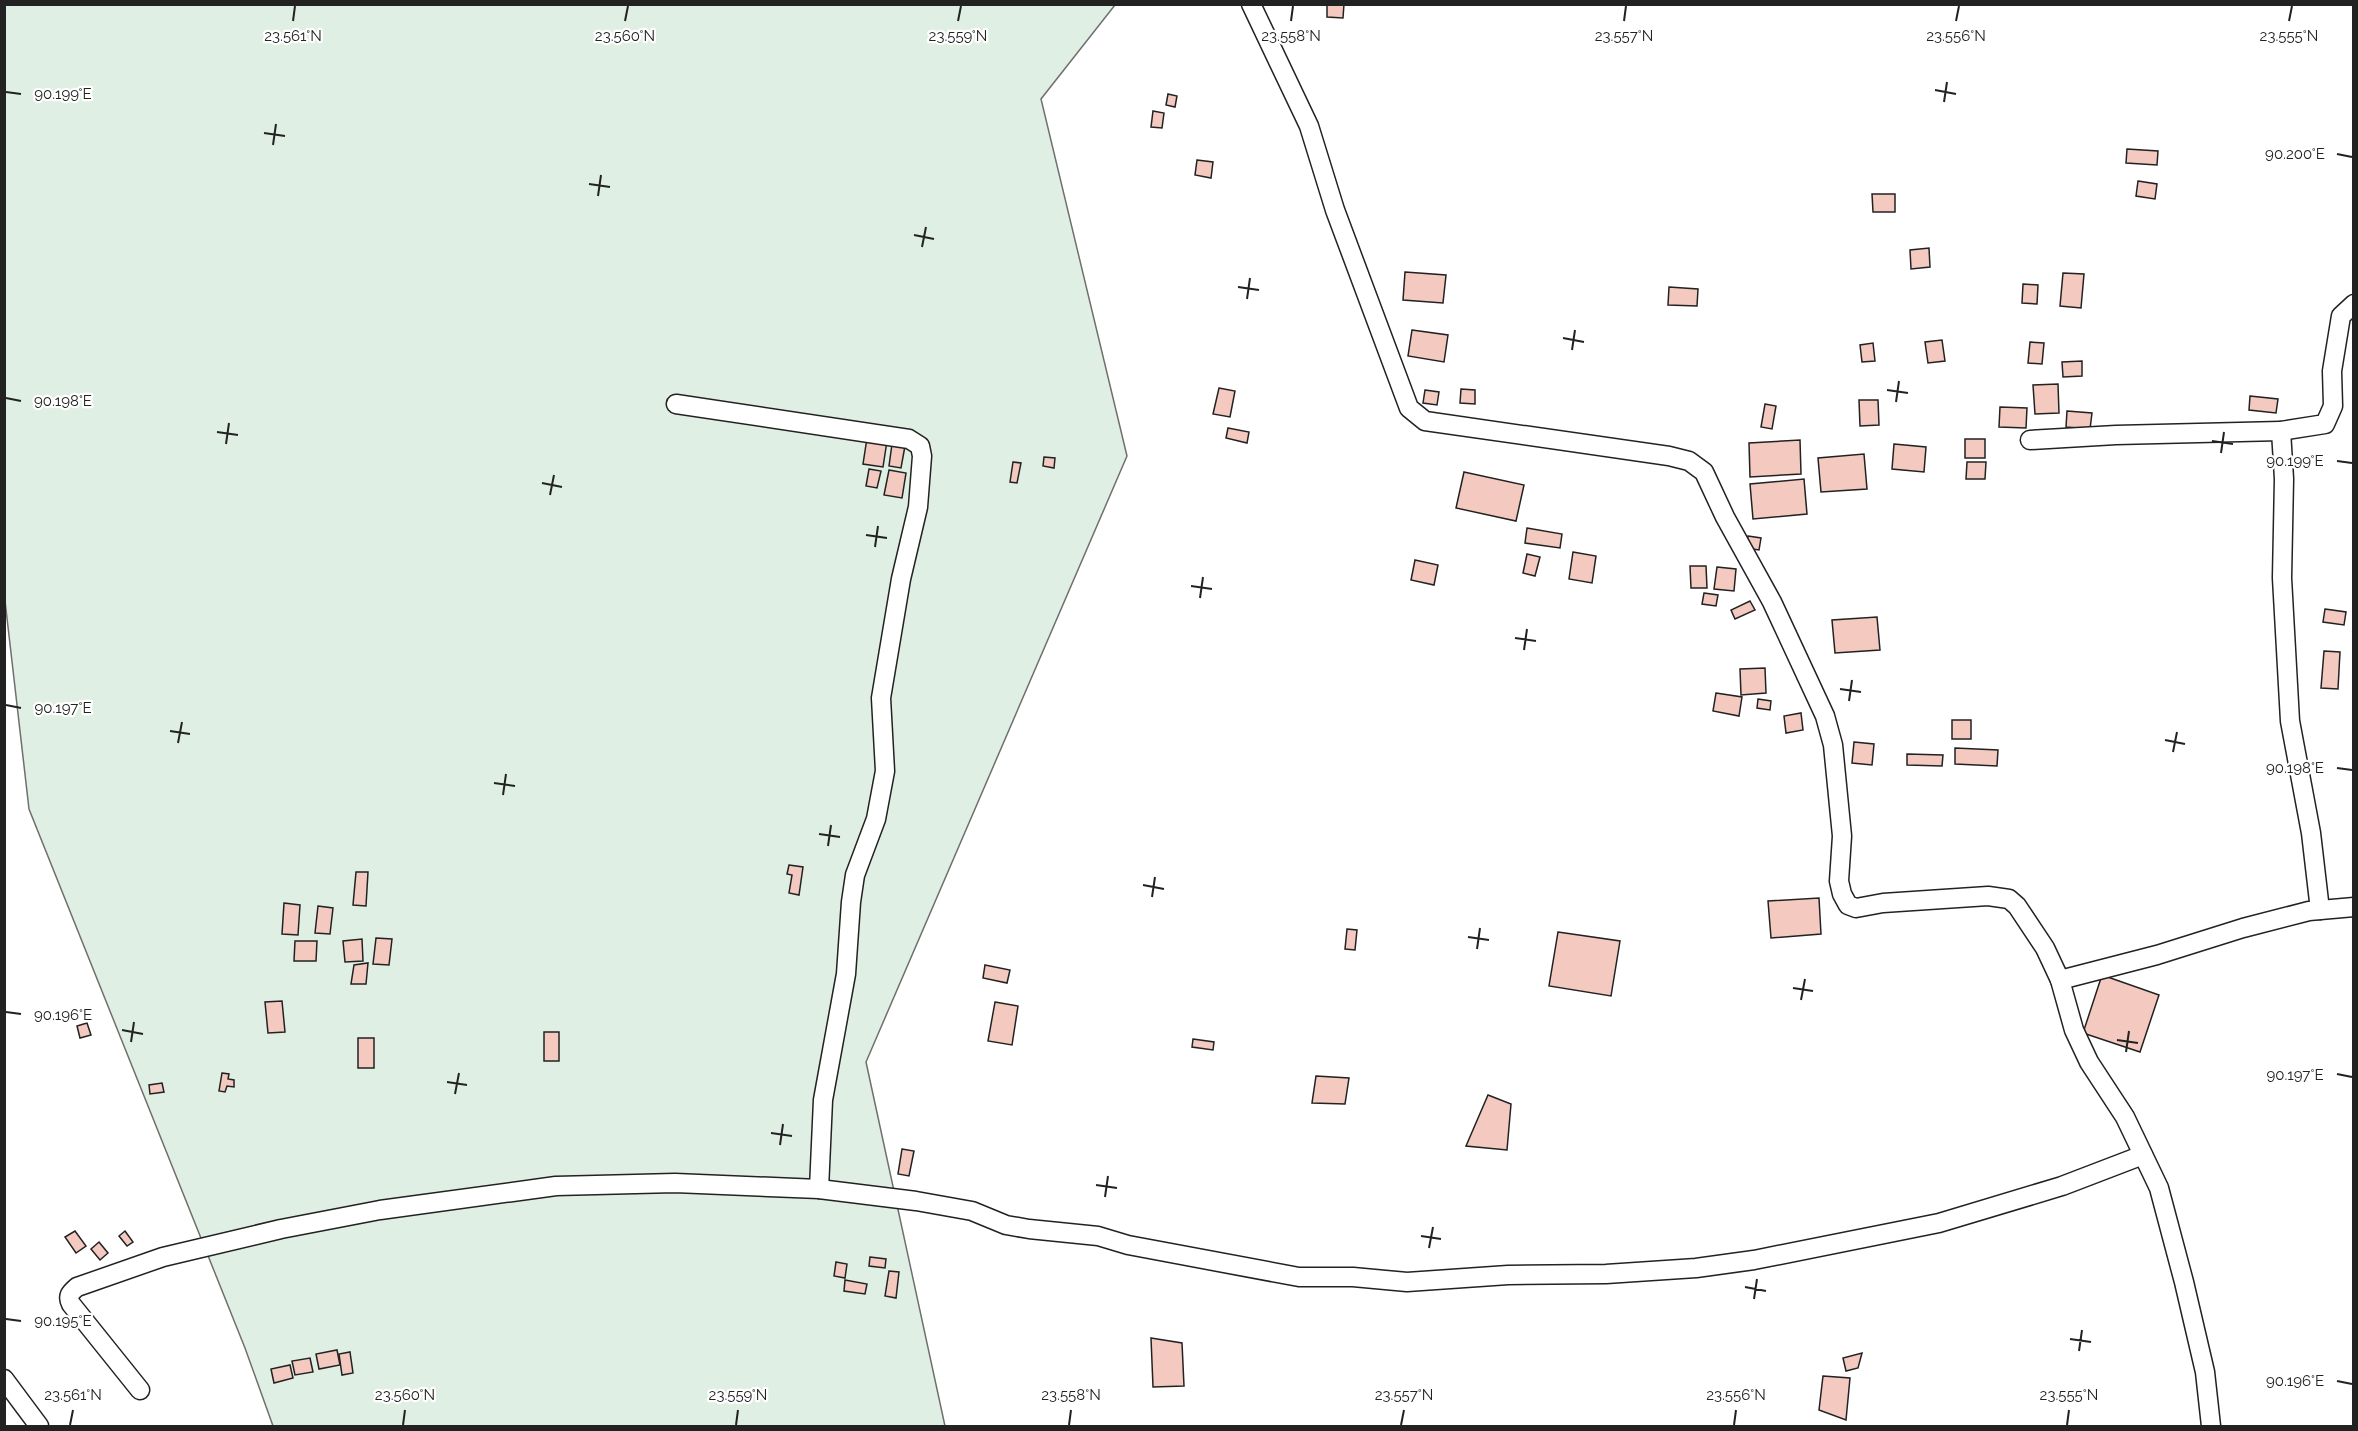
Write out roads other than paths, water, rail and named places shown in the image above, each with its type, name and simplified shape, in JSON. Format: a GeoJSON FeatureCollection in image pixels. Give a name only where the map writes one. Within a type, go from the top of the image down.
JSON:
{"type":"FeatureCollection","features":[{"type":"Feature","properties":{"kind":"street"},"geometry":{"type":"LineString","coordinates":[[1251,4],[1309,126],[1335,210],[1409,408],[1425,421],[1669,456],[1698,466],[1704,472],[1725,517],[1772,602],[1825,716],[1833,745],[1842,836],[1839,881],[1848,905],[1856,908],[1883,903],[1988,896],[2009,899],[2017,906],[2045,948],[2060,980],[2074,1030],[2089,1062],[2125,1118],[2158,1188],[2184,1282],[2205,1372],[2211,1426]]}},
{"type":"Feature","properties":{"kind":"street"},"geometry":{"type":"LineString","coordinates":[[2030,440],[2116,435],[2281,431],[2325,424],[2333,406],[2332,371],[2341,316],[2354,304]]}},
{"type":"Feature","properties":{"kind":"street"},"geometry":{"type":"LineString","coordinates":[[676,404],[909,439],[920,446],[922,456],[918,507],[901,579],[884,672],[881,698],[885,771],[876,819],[855,875],[846,974],[823,1100],[819,1189]]}},
{"type":"Feature","properties":{"kind":"street"},"geometry":{"type":"LineString","coordinates":[[2281,431],[2284,479],[2282,578],[2290,721],[2311,833],[2320,910]]}},
{"type":"Feature","properties":{"kind":"street"},"geometry":{"type":"LineString","coordinates":[[2060,980],[2157,955],[2243,928],[2309,911],[2354,907]]}},
{"type":"Feature","properties":{"kind":"street"},"geometry":{"type":"LineString","coordinates":[[140,1390],[74,1309],[69,1299],[70,1293],[77,1287],[163,1257],[281,1229],[380,1210],[556,1186],[675,1183],[819,1189],[972,1211],[1006,1225],[1098,1236],[1139,1247],[1299,1277],[1353,1277],[1407,1282],[1508,1275],[1606,1274],[1696,1268],[1754,1260],[1939,1223],[2062,1186],[2143,1155]]}},
{"type":"Feature","properties":{"kind":"street"},"geometry":{"type":"LineString","coordinates":[[4,1379],[39,1426]]}}]}
